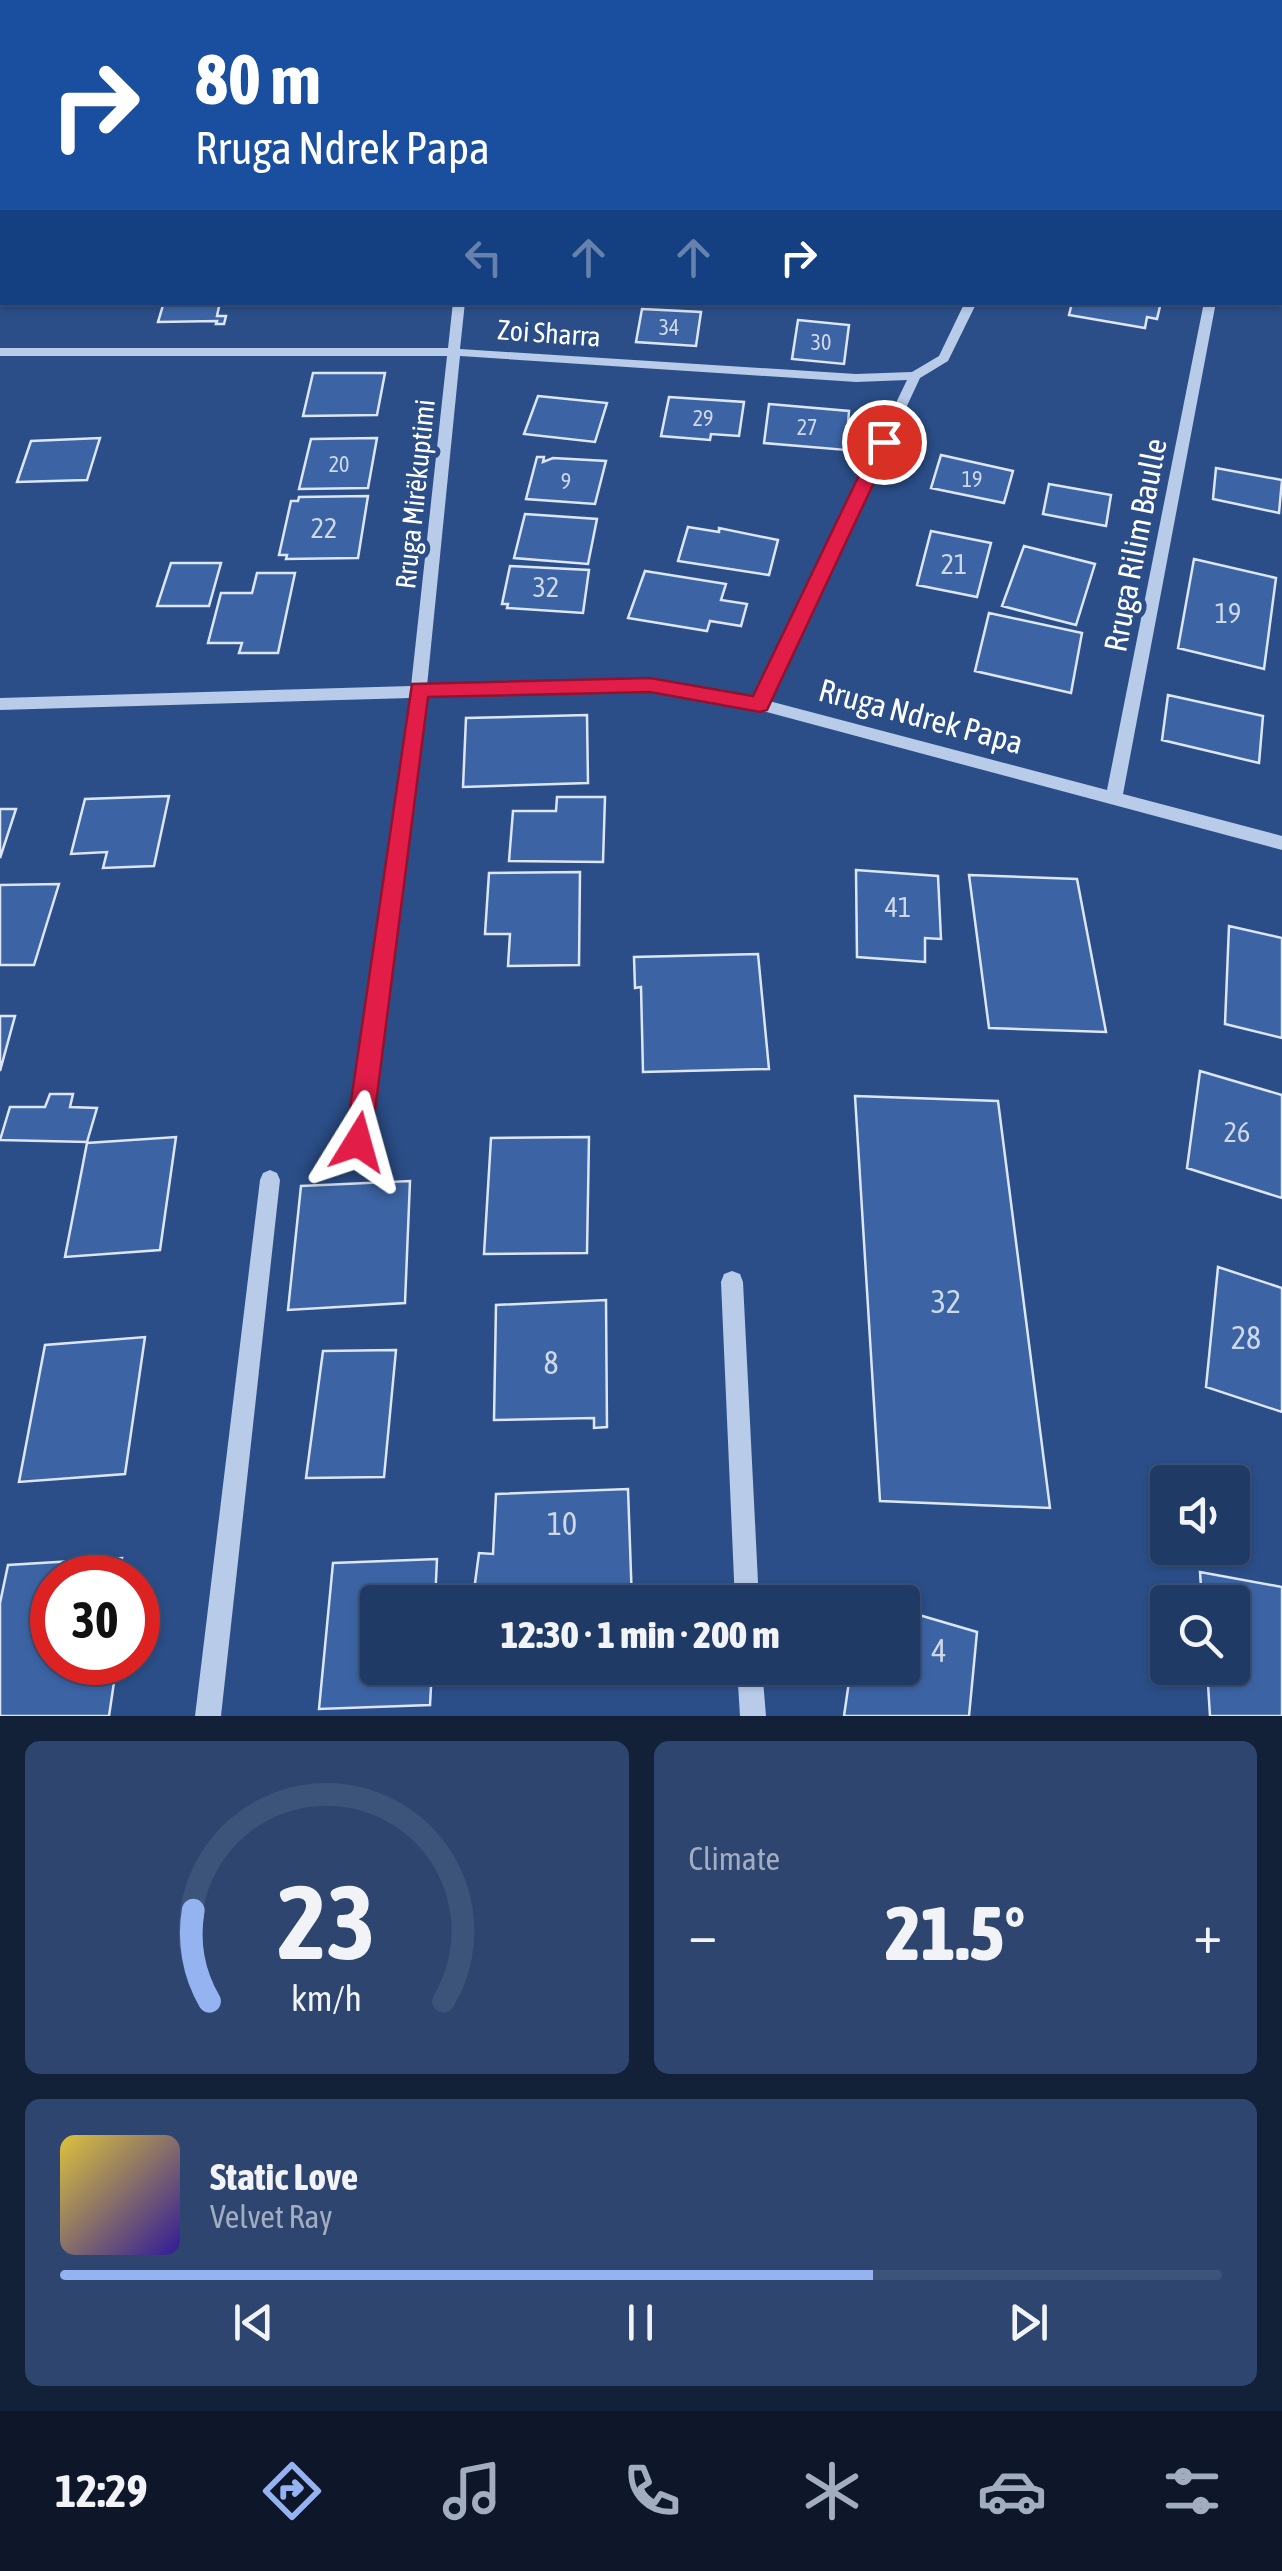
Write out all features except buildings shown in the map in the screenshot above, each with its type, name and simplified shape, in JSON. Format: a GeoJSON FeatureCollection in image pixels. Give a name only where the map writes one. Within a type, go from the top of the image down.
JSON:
{"type":"FeatureCollection","features":[{"type":"Feature","properties":{"kind":"street","name":"Rruga Mirëkuptimi"},"geometry":{"type":"LineString","coordinates":[[358,1142],[419,690],[459,305]]}},
{"type":"Feature","properties":{"kind":"street"},"geometry":{"type":"LineString","coordinates":[[760,704],[915,376],[944,358],[970,305]]}},
{"type":"Feature","properties":{"kind":"street","name":"Rruga Rilim Baulle"},"geometry":{"type":"LineString","coordinates":[[1114,798],[1209,305]]}},
{"type":"Feature","properties":{"kind":"street","name":"Zoi Sharra"},"geometry":{"type":"LineString","coordinates":[[0,352],[455,351],[856,378],[915,376]]}},
{"type":"Feature","properties":{"kind":"street","name":"Rruga Ndrek Papa"},"geometry":{"type":"LineString","coordinates":[[0,704],[650,685],[760,704],[1282,843]]}},
{"type":"Feature","properties":{"kind":"street"},"geometry":{"type":"LineString","coordinates":[[208,1716],[270,1180]]}},
{"type":"Feature","properties":{"kind":"street"},"geometry":{"type":"LineString","coordinates":[[732,1282],[746,1585]]}},
{"type":"Feature","properties":{"kind":"street"},"geometry":{"type":"LineString","coordinates":[[751,1685],[753,1716]]}},
{"type":"Feature","properties":{"kind":"route"},"geometry":{"type":"LineString","coordinates":[[358,1142],[419,690],[650,685],[760,704],[884,442]]}}]}
